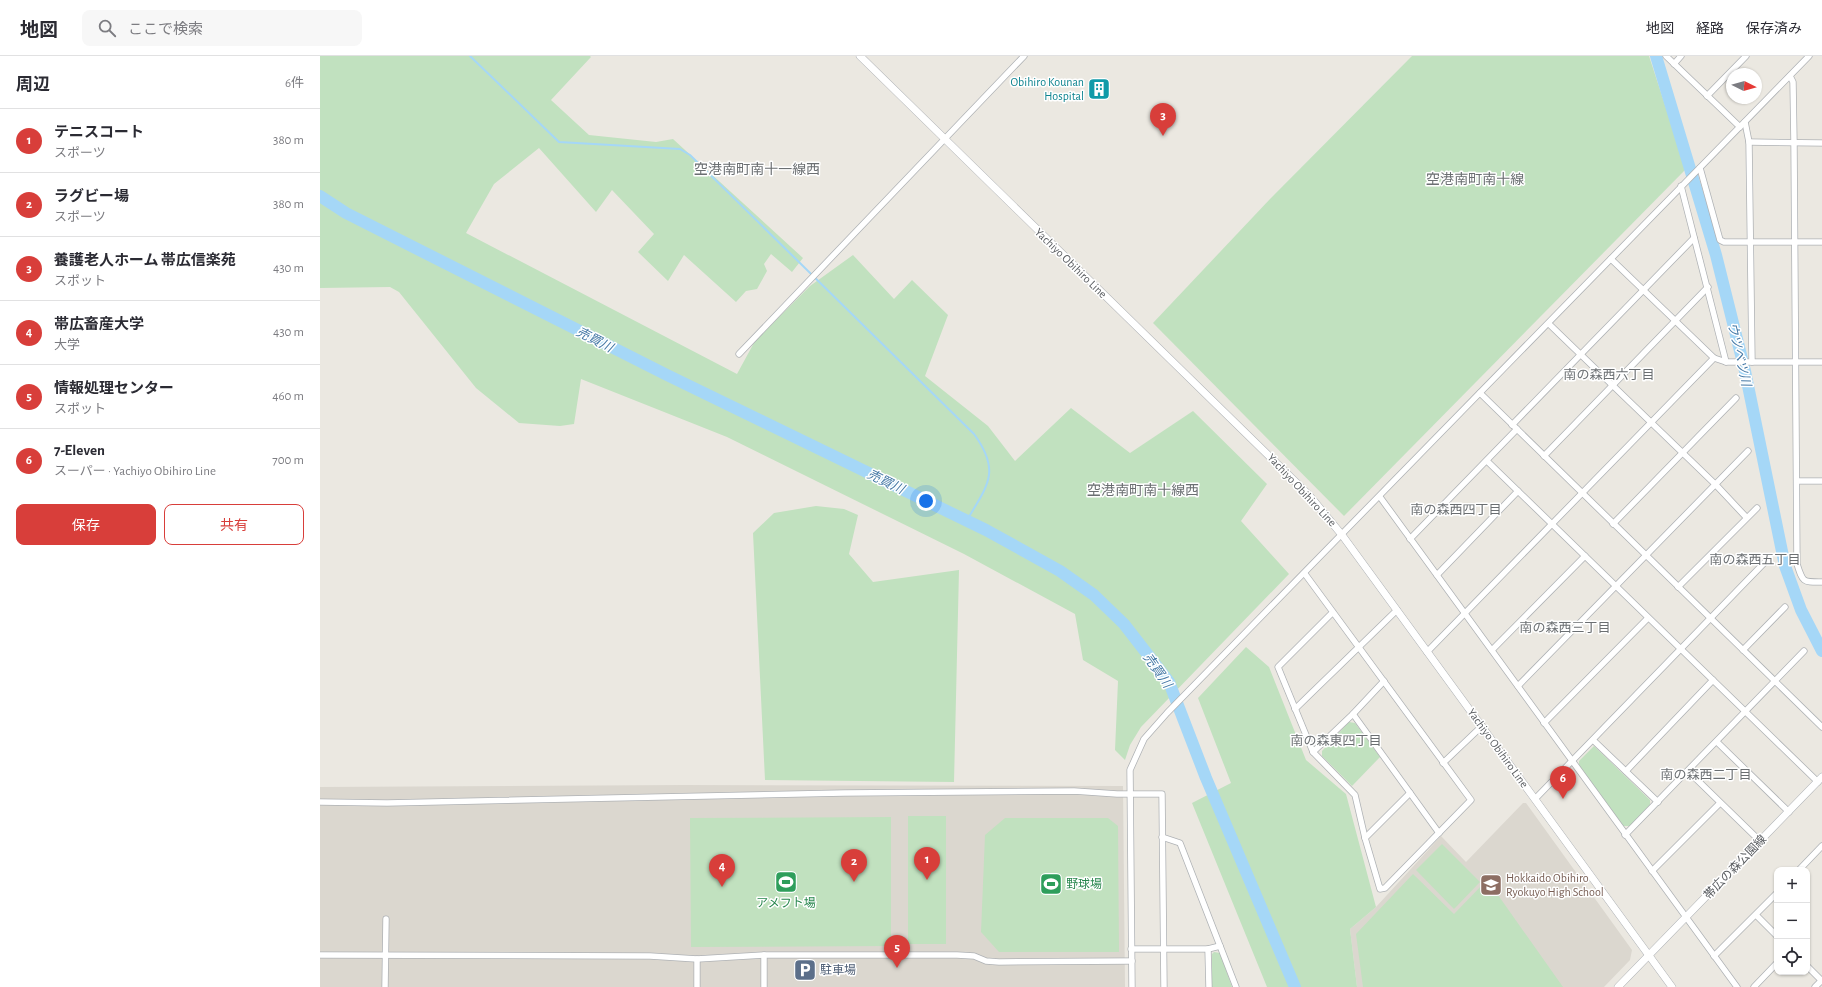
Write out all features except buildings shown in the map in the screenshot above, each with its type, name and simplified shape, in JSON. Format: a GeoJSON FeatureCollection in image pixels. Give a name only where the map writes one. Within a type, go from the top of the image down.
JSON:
{"type":"FeatureCollection","features":[{"type":"Feature","properties":{"kind":"main road","name":"Yachiyo Obihiro Line"},"geometry":{"type":"LineString","coordinates":[[860,56],[1309,495],[1342,535],[1672,987]]}},
{"type":"Feature","properties":{"kind":"main road","name":"帯広の森公園線"},"geometry":{"type":"LineString","coordinates":[[1618,987],[1820,779]]}},
{"type":"Feature","properties":{"kind":"street"},"geometry":{"type":"LineString","coordinates":[[739,354],[1024,56]]}},
{"type":"Feature","properties":{"kind":"street"},"geometry":{"type":"LineString","coordinates":[[1666,56],[1740,127]]}},
{"type":"Feature","properties":{"kind":"street"},"geometry":{"type":"LineString","coordinates":[[1674,64],[1682,56]]}},
{"type":"Feature","properties":{"kind":"street"},"geometry":{"type":"LineString","coordinates":[[1707,96],[1746,56]]}},
{"type":"Feature","properties":{"kind":"street"},"geometry":{"type":"LineString","coordinates":[[1132,987],[1130,770],[1144,739],[1167,713],[1305,574],[1809,56]]}},
{"type":"Feature","properties":{"kind":"street"},"geometry":{"type":"LineString","coordinates":[[1790,76],[1793,82],[1794,143],[1797,564],[1802,579],[1805,582],[1822,582]]}},
{"type":"Feature","properties":{"kind":"street"},"geometry":{"type":"LineString","coordinates":[[1745,122],[1749,142],[1749,362]]}},
{"type":"Feature","properties":{"kind":"street"},"geometry":{"type":"LineString","coordinates":[[1749,142],[1822,143]]}},
{"type":"Feature","properties":{"kind":"street"},"geometry":{"type":"LineString","coordinates":[[1699,169],[1720,240],[1724,242],[1822,242]]}},
{"type":"Feature","properties":{"kind":"street"},"geometry":{"type":"LineString","coordinates":[[1681,186],[1726,362]]}},
{"type":"Feature","properties":{"kind":"street"},"geometry":{"type":"LineString","coordinates":[[1512,425],[1694,238]]}},
{"type":"Feature","properties":{"kind":"street"},"geometry":{"type":"LineString","coordinates":[[1611,259],[1677,320],[1714,358],[1726,362],[1822,362]]}},
{"type":"Feature","properties":{"kind":"street"},"geometry":{"type":"LineString","coordinates":[[1544,456],[1708,287]]}},
{"type":"Feature","properties":{"kind":"street"},"geometry":{"type":"LineString","coordinates":[[1549,324],[1682,454],[1716,485],[1746,517]]}},
{"type":"Feature","properties":{"kind":"street"},"geometry":{"type":"LineString","coordinates":[[1427,652],[1714,358]]}},
{"type":"Feature","properties":{"kind":"street"},"geometry":{"type":"LineString","coordinates":[[1480,393],[1822,727]]}},
{"type":"Feature","properties":{"kind":"street"},"geometry":{"type":"LineString","coordinates":[[1613,524],[1736,398]]}},
{"type":"Feature","properties":{"kind":"street"},"geometry":{"type":"LineString","coordinates":[[1410,538],[1487,461],[1516,429]]}},
{"type":"Feature","properties":{"kind":"street"},"geometry":{"type":"LineString","coordinates":[[1518,686],[1748,451]]}},
{"type":"Feature","properties":{"kind":"street"},"geometry":{"type":"LineString","coordinates":[[1487,461],[1617,586],[1648,618],[1820,779]]}},
{"type":"Feature","properties":{"kind":"street"},"geometry":{"type":"LineString","coordinates":[[1797,481],[1822,481]]}},
{"type":"Feature","properties":{"kind":"street"},"geometry":{"type":"LineString","coordinates":[[1437,575],[1518,491]]}},
{"type":"Feature","properties":{"kind":"street"},"geometry":{"type":"LineString","coordinates":[[1380,497],[1518,686],[1571,762],[1737,987]]}},
{"type":"Feature","properties":{"kind":"street"},"geometry":{"type":"LineString","coordinates":[[1678,587],[1746,517],[1757,508]]}},
{"type":"Feature","properties":{"kind":"street"},"geometry":{"type":"LineString","coordinates":[[1492,650],[1585,556]]}},
{"type":"Feature","properties":{"kind":"street"},"geometry":{"type":"LineString","coordinates":[[1535,799],[1767,560]]}},
{"type":"Feature","properties":{"kind":"street"},"geometry":{"type":"LineString","coordinates":[[1305,574],[1384,681],[1443,763],[1471,800],[1385,888],[1380,888],[1365,838],[1355,795],[1313,752],[1278,667],[1333,612]]}},
{"type":"Feature","properties":{"kind":"street"},"geometry":{"type":"LineString","coordinates":[[1743,650],[1784,607]]}},
{"type":"Feature","properties":{"kind":"street"},"geometry":{"type":"LineString","coordinates":[[1295,709],[1396,610]]}},
{"type":"Feature","properties":{"kind":"street"},"geometry":{"type":"LineString","coordinates":[[1544,723],[1648,618]]}},
{"type":"Feature","properties":{"kind":"street"},"geometry":{"type":"LineString","coordinates":[[1625,835],[1804,651]]}},
{"type":"Feature","properties":{"kind":"street"},"geometry":{"type":"LineString","coordinates":[[1626,771],[1713,680]]}},
{"type":"Feature","properties":{"kind":"street"},"geometry":{"type":"LineString","coordinates":[[1313,752],[1353,714],[1384,681]]}},
{"type":"Feature","properties":{"kind":"street"},"geometry":{"type":"LineString","coordinates":[[1353,714],[1439,833]]}},
{"type":"Feature","properties":{"kind":"street"},"geometry":{"type":"LineString","coordinates":[[1443,763],[1482,726]]}},
{"type":"Feature","properties":{"kind":"street"},"geometry":{"type":"LineString","coordinates":[[1593,740],[1658,802]]}},
{"type":"Feature","properties":{"kind":"street"},"geometry":{"type":"LineString","coordinates":[[1717,742],[1789,812]]}},
{"type":"Feature","properties":{"kind":"street"},"geometry":{"type":"LineString","coordinates":[[1688,771],[1760,841]]}},
{"type":"Feature","properties":{"kind":"street"},"geometry":{"type":"LineString","coordinates":[[320,802],[394,803],[1074,791],[1162,794],[1164,987]]}},
{"type":"Feature","properties":{"kind":"street"},"geometry":{"type":"LineString","coordinates":[[1365,838],[1410,793]]}},
{"type":"Feature","properties":{"kind":"street"},"geometry":{"type":"LineString","coordinates":[[1652,871],[1720,803]]}},
{"type":"Feature","properties":{"kind":"street"},"geometry":{"type":"LineString","coordinates":[[1162,837],[1180,843],[1236,987]]}},
{"type":"Feature","properties":{"kind":"street"},"geometry":{"type":"LineString","coordinates":[[1802,867],[1822,846]]}},
{"type":"Feature","properties":{"kind":"street"},"geometry":{"type":"LineString","coordinates":[[1714,956],[1774,896]]}},
{"type":"Feature","properties":{"kind":"street"},"geometry":{"type":"LineString","coordinates":[[1756,915],[1774,933]]}},
{"type":"Feature","properties":{"kind":"street"},"geometry":{"type":"LineString","coordinates":[[385,987],[386,919]]}},
{"type":"Feature","properties":{"kind":"street"},"geometry":{"type":"LineString","coordinates":[[1131,949],[1208,949],[1220,946]]}},
{"type":"Feature","properties":{"kind":"street"},"geometry":{"type":"LineString","coordinates":[[1208,949],[1208,987]]}},
{"type":"Feature","properties":{"kind":"street"},"geometry":{"type":"LineString","coordinates":[[320,955],[650,956],[697,959],[764,955],[969,956],[986,961],[999,962],[1132,961]]}},
{"type":"Feature","properties":{"kind":"street"},"geometry":{"type":"LineString","coordinates":[[764,955],[764,987]]}},
{"type":"Feature","properties":{"kind":"street"},"geometry":{"type":"LineString","coordinates":[[697,959],[697,987]]}},
{"type":"Feature","properties":{"kind":"street"},"geometry":{"type":"LineString","coordinates":[[1754,987],[1774,966]]}},
{"type":"Feature","properties":{"kind":"street"},"geometry":{"type":"LineString","coordinates":[[1810,969],[1822,981],[1815,987]]}},
{"type":"Feature","properties":{"kind":"shaded area"},"geometry":{"type":"Polygon","coordinates":[[[683,785],[1123,786],[1125,987],[320,987],[320,787],[683,785]]]}},
{"type":"Feature","properties":{"kind":"shaded area","name":"Hokkaido Obihiro Ryokuyo High School"},"geometry":{"type":"Polygon","coordinates":[[[1523,803],[1526,803],[1632,950],[1630,960],[1604,987],[1357,987],[1350,929],[1376,907],[1441,836],[1466,862],[1523,803]]]}},
{"type":"Feature","properties":{"kind":"green space"},"geometry":{"type":"Polygon","coordinates":[[[320,56],[590,56],[591,57],[551,100],[589,135],[656,142],[673,139],[803,258],[792,272],[771,254],[764,264],[767,271],[757,289],[746,291],[736,302],[684,255],[668,281],[638,252],[654,234],[612,190],[596,212],[539,148],[494,184],[466,233],[737,374],[755,341],[810,286],[853,255],[894,299],[912,280],[948,315],[925,376],[988,426],[1015,461],[1071,408],[1130,453],[1193,411],[1267,484],[1241,521],[1289,574],[1141,727],[1130,745],[1125,760],[1115,750],[1118,681],[1083,660],[1075,614],[964,554],[727,437],[581,379],[574,424],[560,426],[519,423],[476,388],[399,292],[390,287],[320,288],[320,56]]]}},
{"type":"Feature","properties":{"kind":"green space"},"geometry":{"type":"Polygon","coordinates":[[[1412,56],[1649,56],[1686,169],[1344,516],[1153,323],[1270,199],[1412,56]]]}},
{"type":"Feature","properties":{"kind":"green space"},"geometry":{"type":"Polygon","coordinates":[[[816,506],[844,509],[858,515],[849,554],[873,582],[959,570],[954,782],[765,780],[753,533],[774,513],[816,506]]]}},
{"type":"Feature","properties":{"kind":"green space"},"geometry":{"type":"Polygon","coordinates":[[[1246,647],[1269,667],[1306,760],[1346,794],[1376,907],[1350,929],[1357,987],[1267,987],[1192,803],[1231,783],[1198,698],[1246,647]]]}},
{"type":"Feature","properties":{"kind":"green space"},"geometry":{"type":"Polygon","coordinates":[[[1349,722],[1355,723],[1380,757],[1352,786],[1322,756],[1322,751],[1349,722]]]}},
{"type":"Feature","properties":{"kind":"green space"},"geometry":{"type":"Polygon","coordinates":[[[1594,746],[1650,800],[1650,805],[1630,826],[1623,826],[1579,765],[1579,761],[1594,746]]]}},
{"type":"Feature","properties":{"kind":"green space"},"geometry":{"type":"Polygon","coordinates":[[[908,816],[946,816],[946,944],[908,944],[908,816]]]}},
{"type":"Feature","properties":{"kind":"green space"},"geometry":{"type":"Polygon","coordinates":[[[891,817],[891,946],[691,947],[690,818],[891,817]]]}},
{"type":"Feature","properties":{"kind":"green space","name":"野球場"},"geometry":{"type":"Polygon","coordinates":[[[1005,818],[1108,818],[1118,826],[1119,952],[999,952],[981,932],[985,835],[1005,818]]]}},
{"type":"Feature","properties":{"kind":"green space"},"geometry":{"type":"Polygon","coordinates":[[[1442,844],[1480,882],[1454,909],[1416,870],[1442,844]]]}},
{"type":"Feature","properties":{"kind":"green space"},"geometry":{"type":"Polygon","coordinates":[[[1413,874],[1454,914],[1485,882],[1498,895],[1563,987],[1363,987],[1356,934],[1413,874]]]}},
{"type":"Feature","properties":{"kind":"green space"},"geometry":{"type":"Polygon","coordinates":[[[1214,952],[1220,953],[1232,987],[1212,987],[1212,954],[1214,952]]]}},
{"type":"Feature","properties":{"kind":"waterway"},"geometry":{"type":"LineString","coordinates":[[470,56],[559,142],[680,149],[690,155],[974,434],[987,458],[989,468],[986,487],[967,520]]}},
{"type":"Feature","properties":{"kind":"waterway","name":"ウツベツ川"},"geometry":{"type":"LineString","coordinates":[[1656,56],[1716,255],[1745,371],[1785,566],[1801,610],[1822,651]]}},
{"type":"Feature","properties":{"kind":"waterway","name":"売買川"},"geometry":{"type":"LineString","coordinates":[[320,196],[346,213],[667,375],[986,530],[1060,571],[1094,595],[1124,624],[1169,682],[1206,778],[1295,987]]}},
{"type":"Feature","properties":{"kind":"place","name":"Obihiro Kounan Hospital"},"geometry":{"type":"Point","coordinates":[1099,89]}},
{"type":"Feature","properties":{"kind":"place","name":"養護老人ホーム 帯広信楽苑"},"geometry":{"type":"Point","coordinates":[1163,136]}},
{"type":"Feature","properties":{"kind":"place","name":"7-Eleven"},"geometry":{"type":"Point","coordinates":[1563,799]}},
{"type":"Feature","properties":{"kind":"place","name":"テニスコート"},"geometry":{"type":"Point","coordinates":[927,880]}},
{"type":"Feature","properties":{"kind":"place","name":"アメフト場"},"geometry":{"type":"Point","coordinates":[786,882]}},
{"type":"Feature","properties":{"kind":"place","name":"ラグビー場"},"geometry":{"type":"Point","coordinates":[854,882]}},
{"type":"Feature","properties":{"kind":"place","name":"野球場"},"geometry":{"type":"Point","coordinates":[1051,884]}},
{"type":"Feature","properties":{"kind":"place","name":"Hokkaido Obihiro Ryokuyo High School"},"geometry":{"type":"Point","coordinates":[1491,885]}},
{"type":"Feature","properties":{"kind":"place","name":"帯広畜産大学"},"geometry":{"type":"Point","coordinates":[722,887]}},
{"type":"Feature","properties":{"kind":"place","name":"情報処理センター"},"geometry":{"type":"Point","coordinates":[897,968]}},
{"type":"Feature","properties":{"kind":"place","name":"駐車場"},"geometry":{"type":"Point","coordinates":[805,970]}},
{"type":"Feature","properties":{"kind":"district","name":"空港南町南十一線西"},"geometry":{"type":"Point","coordinates":[757,169]}},
{"type":"Feature","properties":{"kind":"district","name":"空港南町南十線"},"geometry":{"type":"Point","coordinates":[1475,179]}},
{"type":"Feature","properties":{"kind":"district","name":"南の森西六丁目"},"geometry":{"type":"Point","coordinates":[1609,374]}},
{"type":"Feature","properties":{"kind":"district","name":"空港南町南十線西"},"geometry":{"type":"Point","coordinates":[1143,490]}},
{"type":"Feature","properties":{"kind":"district","name":"南の森西四丁目"},"geometry":{"type":"Point","coordinates":[1456,509]}},
{"type":"Feature","properties":{"kind":"district","name":"南の森西五丁目"},"geometry":{"type":"Point","coordinates":[1755,559]}},
{"type":"Feature","properties":{"kind":"district","name":"南の森西三丁目"},"geometry":{"type":"Point","coordinates":[1565,627]}},
{"type":"Feature","properties":{"kind":"district","name":"南の森東四丁目"},"geometry":{"type":"Point","coordinates":[1336,740]}},
{"type":"Feature","properties":{"kind":"district","name":"南の森西二丁目"},"geometry":{"type":"Point","coordinates":[1706,774]}}]}
